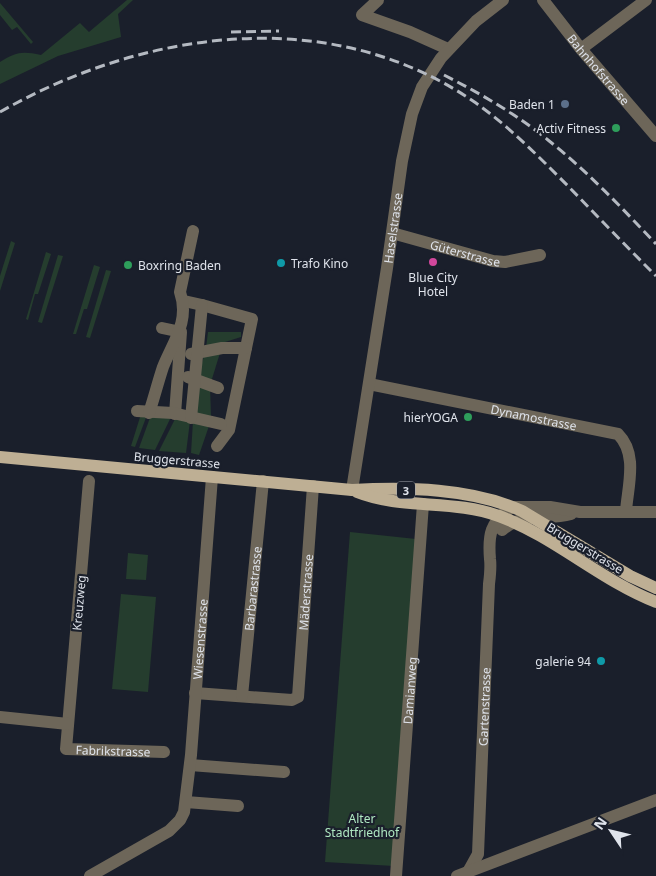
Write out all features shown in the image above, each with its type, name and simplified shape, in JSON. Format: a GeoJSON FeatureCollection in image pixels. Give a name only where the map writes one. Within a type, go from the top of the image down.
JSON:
{"type":"FeatureCollection","features":[{"type":"Feature","properties":{"kind":"main road","name":"Bruggerstrasse"},"geometry":{"type":"LineString","coordinates":[[0,457],[352,490],[375,488],[473,495],[512,507],[630,576],[656,588]]}},
{"type":"Feature","properties":{"kind":"main road","name":"Bruggerstrasse"},"geometry":{"type":"LineString","coordinates":[[352,490],[380,500],[476,510],[500,516],[533,532],[624,588],[656,602]]}},
{"type":"Feature","properties":{"kind":"street"},"geometry":{"type":"LineString","coordinates":[[378,0],[362,15],[410,32],[448,49]]}},
{"type":"Feature","properties":{"kind":"street","name":"Haselstrasse"},"geometry":{"type":"LineString","coordinates":[[352,490],[402,161],[412,114],[427,79],[448,49],[476,22],[503,0]]}},
{"type":"Feature","properties":{"kind":"street","name":"Bahnhofstrasse"},"geometry":{"type":"LineString","coordinates":[[543,0],[581,49],[656,136]]}},
{"type":"Feature","properties":{"kind":"street"},"geometry":{"type":"LineString","coordinates":[[581,49],[646,0]]}},
{"type":"Feature","properties":{"kind":"street"},"geometry":{"type":"LineString","coordinates":[[175,414],[180,332],[184,301],[180,292],[193,231]]}},
{"type":"Feature","properties":{"kind":"street","name":"Güterstrasse"},"geometry":{"type":"LineString","coordinates":[[392,233],[493,261],[505,262],[540,255]]}},
{"type":"Feature","properties":{"kind":"street"},"geometry":{"type":"LineString","coordinates":[[184,301],[252,319],[229,430],[217,446]]}},
{"type":"Feature","properties":{"kind":"street"},"geometry":{"type":"LineString","coordinates":[[191,418],[202,305]]}},
{"type":"Feature","properties":{"kind":"street"},"geometry":{"type":"LineString","coordinates":[[162,328],[180,332]]}},
{"type":"Feature","properties":{"kind":"street"},"geometry":{"type":"LineString","coordinates":[[180,332],[157,366],[143,412],[175,414],[221,424]]}},
{"type":"Feature","properties":{"kind":"street"},"geometry":{"type":"LineString","coordinates":[[157,366],[198,351],[246,348]]}},
{"type":"Feature","properties":{"kind":"street"},"geometry":{"type":"LineString","coordinates":[[157,366],[218,388]]}},
{"type":"Feature","properties":{"kind":"street"},"geometry":{"type":"LineString","coordinates":[[175,414],[195,379]]}},
{"type":"Feature","properties":{"kind":"street","name":"Dynamostrasse"},"geometry":{"type":"LineString","coordinates":[[369,384],[618,434],[628,448],[631,462],[626,511]]}},
{"type":"Feature","properties":{"kind":"street","name":"Wiesenstrasse"},"geometry":{"type":"LineString","coordinates":[[91,876],[169,832],[180,820],[186,802],[212,477]]}},
{"type":"Feature","properties":{"kind":"street","name":"Kreuzweg"},"geometry":{"type":"LineString","coordinates":[[68,724],[89,481]]}},
{"type":"Feature","properties":{"kind":"street","name":"Barbarastrasse"},"geometry":{"type":"LineString","coordinates":[[242,696],[263,482]]}},
{"type":"Feature","properties":{"kind":"street","name":"Mäderstrasse"},"geometry":{"type":"LineString","coordinates":[[242,696],[292,700],[297,698],[299,693],[314,486]]}},
{"type":"Feature","properties":{"kind":"street","name":"Gartenstrasse"},"geometry":{"type":"LineString","coordinates":[[490,560],[502,530],[500,516],[492,500]]}},
{"type":"Feature","properties":{"kind":"street","name":"Damianweg"},"geometry":{"type":"LineString","coordinates":[[396,876],[423,504]]}},
{"type":"Feature","properties":{"kind":"street"},"geometry":{"type":"LineString","coordinates":[[500,516],[512,507],[550,507],[580,512],[656,512]]}},
{"type":"Feature","properties":{"kind":"street"},"geometry":{"type":"LineString","coordinates":[[476,510],[487,524],[490,533]]}},
{"type":"Feature","properties":{"kind":"street"},"geometry":{"type":"LineString","coordinates":[[502,530],[513,522],[531,517],[562,516],[580,512]]}},
{"type":"Feature","properties":{"kind":"street","name":"Gartenstrasse"},"geometry":{"type":"LineString","coordinates":[[463,874],[478,854],[490,560],[488,550],[490,533],[500,516]]}},
{"type":"Feature","properties":{"kind":"street"},"geometry":{"type":"LineString","coordinates":[[196,692],[242,696]]}},
{"type":"Feature","properties":{"kind":"street"},"geometry":{"type":"LineString","coordinates":[[0,718],[68,724]]}},
{"type":"Feature","properties":{"kind":"street","name":"Fabrikstrasse"},"geometry":{"type":"LineString","coordinates":[[68,724],[66,749],[164,752]]}},
{"type":"Feature","properties":{"kind":"street"},"geometry":{"type":"LineString","coordinates":[[190,765],[284,772]]}},
{"type":"Feature","properties":{"kind":"street"},"geometry":{"type":"LineString","coordinates":[[463,874],[656,800]]}},
{"type":"Feature","properties":{"kind":"street"},"geometry":{"type":"LineString","coordinates":[[186,802],[238,806]]}},
{"type":"Feature","properties":{"kind":"street"},"geometry":{"type":"LineString","coordinates":[[478,854],[487,865]]}},
{"type":"Feature","properties":{"kind":"green space"},"geometry":{"type":"Polygon","coordinates":[[[127,0],[133,0],[118,14],[121,37],[58,56],[0,84],[0,62],[19,53],[41,55],[80,23],[89,32],[127,0]]]}},
{"type":"Feature","properties":{"kind":"green space"},"geometry":{"type":"Polygon","coordinates":[[[0,3],[33,42],[31,44],[17,27],[12,30],[0,15],[0,3]]]}},
{"type":"Feature","properties":{"kind":"green space"},"geometry":{"type":"Polygon","coordinates":[[[11,241],[15,243],[0,291],[0,276],[11,241]]]}},
{"type":"Feature","properties":{"kind":"green space"},"geometry":{"type":"Polygon","coordinates":[[[46,252],[51,254],[38,294],[35,294],[28,320],[26,319],[46,252]]]}},
{"type":"Feature","properties":{"kind":"green space"},"geometry":{"type":"Polygon","coordinates":[[[58,255],[63,256],[42,323],[38,322],[58,255]]]}},
{"type":"Feature","properties":{"kind":"green space"},"geometry":{"type":"Polygon","coordinates":[[[94,265],[100,267],[87,309],[84,309],[76,334],[73,334],[94,265]]]}},
{"type":"Feature","properties":{"kind":"green space"},"geometry":{"type":"Polygon","coordinates":[[[106,270],[111,271],[90,338],[86,337],[106,270]]]}},
{"type":"Feature","properties":{"kind":"green space"},"geometry":{"type":"Polygon","coordinates":[[[208,332],[241,332],[241,337],[206,348],[208,332]]]}},
{"type":"Feature","properties":{"kind":"green space"},"geometry":{"type":"Polygon","coordinates":[[[205,353],[220,353],[211,382],[198,375],[205,353]]]}},
{"type":"Feature","properties":{"kind":"green space"},"geometry":{"type":"Polygon","coordinates":[[[197,383],[210,386],[211,416],[194,415],[197,383]]]}},
{"type":"Feature","properties":{"kind":"green space"},"geometry":{"type":"Polygon","coordinates":[[[141,414],[147,415],[135,447],[131,446],[141,414]]]}},
{"type":"Feature","properties":{"kind":"green space"},"geometry":{"type":"Polygon","coordinates":[[[151,415],[171,417],[155,450],[139,448],[151,415]]]}},
{"type":"Feature","properties":{"kind":"green space"},"geometry":{"type":"Polygon","coordinates":[[[176,417],[190,421],[186,453],[159,451],[176,417]]]}},
{"type":"Feature","properties":{"kind":"green space"},"geometry":{"type":"Polygon","coordinates":[[[193,421],[209,426],[199,455],[191,453],[193,421]]]}},
{"type":"Feature","properties":{"kind":"green space","name":"Alter Stadtfriedhof"},"geometry":{"type":"Polygon","coordinates":[[[350,532],[416,539],[394,866],[325,862],[350,532]]]}},
{"type":"Feature","properties":{"kind":"green space"},"geometry":{"type":"Polygon","coordinates":[[[128,553],[148,555],[146,580],[126,579],[128,553]]]}},
{"type":"Feature","properties":{"kind":"green space"},"geometry":{"type":"Polygon","coordinates":[[[121,594],[156,597],[148,692],[112,689],[121,594]]]}},
{"type":"Feature","properties":{"kind":"railway"},"geometry":{"type":"LineString","coordinates":[[231,32],[279,31]]}},
{"type":"Feature","properties":{"kind":"railway"},"geometry":{"type":"LineString","coordinates":[[0,112],[56,84],[114,62],[175,47],[236,39],[298,40],[359,50],[417,70],[473,101],[535,153],[656,276]]}},
{"type":"Feature","properties":{"kind":"railway"},"geometry":{"type":"LineString","coordinates":[[444,75],[498,105],[548,140],[590,177],[656,244]]}},
{"type":"Feature","properties":{"kind":"place","name":"Baden 1"},"geometry":{"type":"Point","coordinates":[565,104]}},
{"type":"Feature","properties":{"kind":"place","name":"Activ Fitness"},"geometry":{"type":"Point","coordinates":[616,128]}},
{"type":"Feature","properties":{"kind":"place","name":"Blue City Hotel"},"geometry":{"type":"Point","coordinates":[433,262]}},
{"type":"Feature","properties":{"kind":"place","name":"Trafo Kino"},"geometry":{"type":"Point","coordinates":[281,263]}},
{"type":"Feature","properties":{"kind":"place","name":"Boxring Baden"},"geometry":{"type":"Point","coordinates":[128,265]}},
{"type":"Feature","properties":{"kind":"place","name":"hierYOGA"},"geometry":{"type":"Point","coordinates":[468,417]}},
{"type":"Feature","properties":{"kind":"place","name":"galerie 94"},"geometry":{"type":"Point","coordinates":[601,661]}}]}
